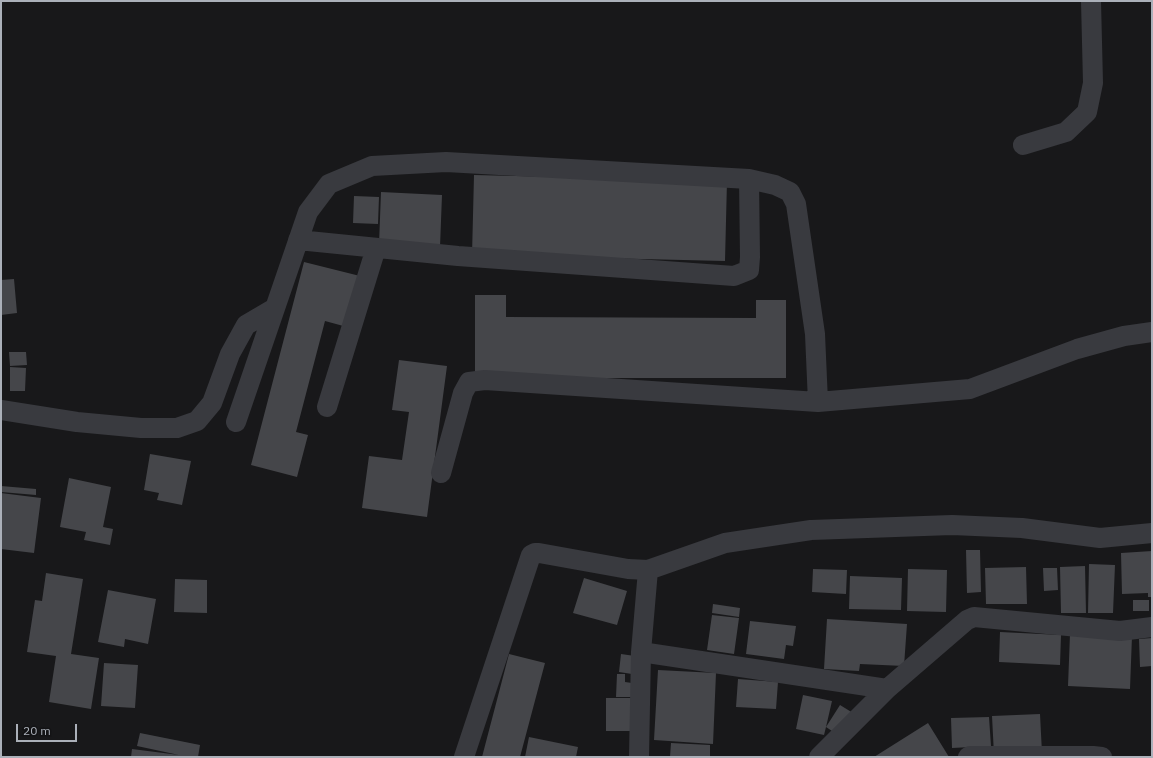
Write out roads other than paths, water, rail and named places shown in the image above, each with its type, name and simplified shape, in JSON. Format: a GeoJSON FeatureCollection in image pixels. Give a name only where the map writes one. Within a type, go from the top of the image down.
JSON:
{"type":"FeatureCollection","features":[{"type":"Feature","properties":{"kind":"street"},"geometry":{"type":"LineString","coordinates":[[1024,145],[1066,132],[1087,112],[1092,83],[1091,1]]}},
{"type":"Feature","properties":{"kind":"street"},"geometry":{"type":"LineString","coordinates":[[236,422],[308,212],[329,184],[372,166],[446,162],[749,179],[776,185],[790,192],[796,204],[815,334],[818,402]]}},
{"type":"Feature","properties":{"kind":"street"},"geometry":{"type":"LineString","coordinates":[[298,240],[458,256],[734,276],[749,270],[749,179]]}},
{"type":"Feature","properties":{"kind":"street"},"geometry":{"type":"LineString","coordinates":[[327,408],[376,248]]}},
{"type":"Feature","properties":{"kind":"street"},"geometry":{"type":"LineString","coordinates":[[1,410],[78,422],[141,428],[177,428],[197,421],[212,403],[230,354],[246,326],[275,308]]}},
{"type":"Feature","properties":{"kind":"street"},"geometry":{"type":"LineString","coordinates":[[441,473],[463,393],[469,382],[485,380],[818,402],[970,389],[1077,349],[1124,336],[1152,332]]}},
{"type":"Feature","properties":{"kind":"street"},"geometry":{"type":"LineString","coordinates":[[464,757],[531,555],[539,552],[628,569],[648,570],[725,543],[811,530],[952,525],[1022,528],[1100,538],[1152,533]]}},
{"type":"Feature","properties":{"kind":"street"},"geometry":{"type":"LineString","coordinates":[[639,757],[641,652],[645,591],[648,570]]}},
{"type":"Feature","properties":{"kind":"street"},"geometry":{"type":"LineString","coordinates":[[819,757],[887,689],[967,620],[974,617],[1120,632],[1152,627]]}},
{"type":"Feature","properties":{"kind":"street"},"geometry":{"type":"LineString","coordinates":[[641,652],[887,689]]}},
{"type":"Feature","properties":{"kind":"street"},"geometry":{"type":"LineString","coordinates":[[968,757],[1102,757]]}}]}
